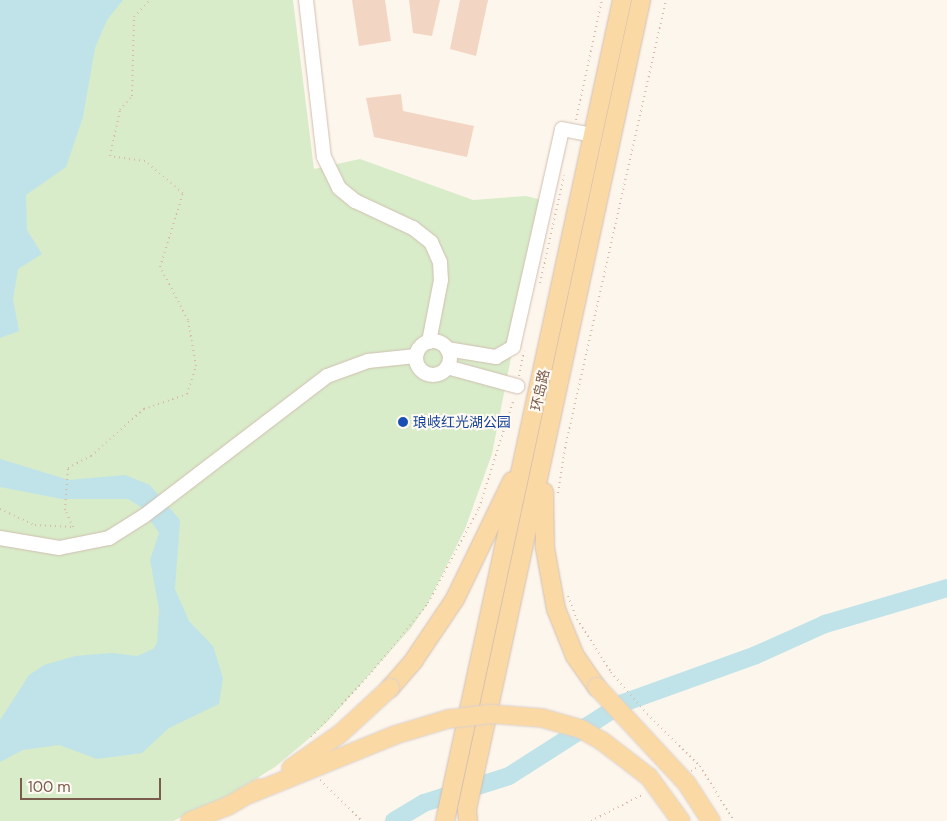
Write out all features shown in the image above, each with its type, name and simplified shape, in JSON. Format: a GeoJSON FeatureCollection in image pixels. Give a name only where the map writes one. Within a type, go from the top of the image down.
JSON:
{"type":"FeatureCollection","features":[{"type":"Feature","properties":{"kind":"main road","name":"环岛路"},"geometry":{"type":"LineString","coordinates":[[445,818],[528,447],[622,0]]}},
{"type":"Feature","properties":{"kind":"main road","name":"环岛路"},"geometry":{"type":"LineString","coordinates":[[467,817],[641,0]]}},
{"type":"Feature","properties":{"kind":"main road"},"geometry":{"type":"LineString","coordinates":[[250,794],[320,748],[390,688],[414,660],[455,599],[488,538],[528,447]]}},
{"type":"Feature","properties":{"kind":"main road"},"geometry":{"type":"LineString","coordinates":[[546,449],[545,548],[556,609],[575,656],[602,692],[687,784],[711,821]]}},
{"type":"Feature","properties":{"kind":"main road"},"geometry":{"type":"LineString","coordinates":[[190,821],[250,794],[395,735],[448,719],[491,714],[542,718],[581,729],[602,741],[649,777],[681,821]]}},
{"type":"Feature","properties":{"kind":"street"},"geometry":{"type":"LineString","coordinates":[[306,0],[324,157],[339,188],[355,201],[413,228],[431,242],[440,262],[441,280],[429,342]]}},
{"type":"Feature","properties":{"kind":"street"},"geometry":{"type":"LineString","coordinates":[[447,348],[450,358],[447,367],[435,375],[425,374],[417,366],[416,356],[420,346],[429,342],[439,342],[447,348],[496,357],[508,353],[516,342],[562,129],[594,135]]}},
{"type":"Feature","properties":{"kind":"street"},"geometry":{"type":"LineString","coordinates":[[0,538],[48,548],[75,547],[109,538],[144,516],[327,376],[368,361],[416,356]]}},
{"type":"Feature","properties":{"kind":"street"},"geometry":{"type":"LineString","coordinates":[[447,367],[517,386]]}},
{"type":"Feature","properties":{"kind":"path"},"geometry":{"type":"LineString","coordinates":[[0,510],[35,525],[72,526],[66,510],[68,468],[91,456],[144,409],[186,394],[196,366],[188,320],[160,267],[183,193],[145,161],[110,156],[120,110],[132,96],[134,17],[150,0]]}},
{"type":"Feature","properties":{"kind":"path"},"geometry":{"type":"LineString","coordinates":[[573,132],[602,0]]}},
{"type":"Feature","properties":{"kind":"path"},"geometry":{"type":"LineString","coordinates":[[558,498],[564,448],[666,0]]}},
{"type":"Feature","properties":{"kind":"path"},"geometry":{"type":"LineString","coordinates":[[539,286],[566,168]]}},
{"type":"Feature","properties":{"kind":"path"},"geometry":{"type":"LineString","coordinates":[[309,740],[372,672],[428,602],[445,574],[479,508],[517,386],[525,350]]}},
{"type":"Feature","properties":{"kind":"path"},"geometry":{"type":"LineString","coordinates":[[565,588],[577,619],[591,643],[626,690],[647,714],[700,766],[734,821]]}},
{"type":"Feature","properties":{"kind":"path"},"geometry":{"type":"LineString","coordinates":[[316,775],[362,821]]}},
{"type":"Feature","properties":{"kind":"green space"},"geometry":{"type":"Polygon","coordinates":[[[0,0],[293,0],[314,169],[360,159],[473,200],[526,196],[542,200],[492,454],[465,529],[428,603],[411,628],[328,721],[305,742],[275,767],[230,795],[173,821],[0,821],[0,0]]]}},
{"type":"Feature","properties":{"kind":"water"},"geometry":{"type":"Polygon","coordinates":[[[0,0],[123,0],[107,20],[95,48],[83,117],[66,167],[26,195],[27,230],[42,254],[18,269],[13,299],[19,331],[0,338],[0,0]]]}},
{"type":"Feature","properties":{"kind":"water"},"geometry":{"type":"Polygon","coordinates":[[[0,459],[69,480],[125,475],[150,485],[180,520],[175,589],[189,621],[213,646],[223,678],[219,704],[169,728],[142,753],[97,759],[59,745],[23,750],[0,762],[0,720],[29,675],[44,665],[75,656],[112,653],[137,656],[153,649],[157,643],[159,609],[150,560],[159,533],[141,507],[128,499],[62,499],[0,487],[0,459]]]}},
{"type":"Feature","properties":{"kind":"building"},"geometry":{"type":"Polygon","coordinates":[[[352,0],[385,0],[391,41],[359,46],[352,0]]]}},
{"type":"Feature","properties":{"kind":"building"},"geometry":{"type":"Polygon","coordinates":[[[409,0],[440,0],[432,36],[413,33],[409,0]]]}},
{"type":"Feature","properties":{"kind":"building"},"geometry":{"type":"Polygon","coordinates":[[[460,0],[488,0],[476,56],[450,49],[460,0]]]}},
{"type":"Feature","properties":{"kind":"building"},"geometry":{"type":"Polygon","coordinates":[[[401,94],[403,111],[474,126],[467,157],[374,137],[366,98],[401,94]]]}},
{"type":"Feature","properties":{"kind":"waterway"},"geometry":{"type":"LineString","coordinates":[[394,821],[424,803],[509,776],[623,703],[756,655],[825,624],[947,588]]}},
{"type":"Feature","properties":{"kind":"place","name":"琅岐红光湖公园"},"geometry":{"type":"Point","coordinates":[403,422]}}]}
